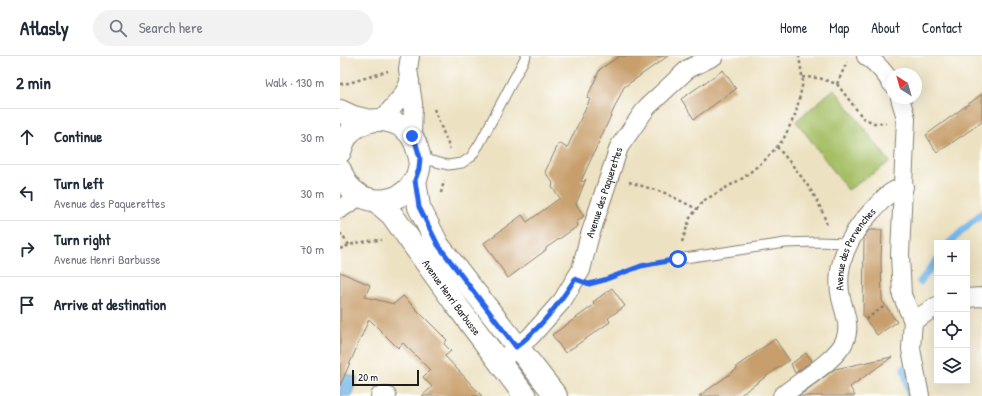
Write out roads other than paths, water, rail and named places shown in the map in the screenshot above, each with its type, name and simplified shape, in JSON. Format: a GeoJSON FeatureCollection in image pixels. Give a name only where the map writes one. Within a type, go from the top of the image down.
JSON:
{"type":"FeatureCollection","features":[{"type":"Feature","properties":{"kind":"main road"},"geometry":{"type":"LineString","coordinates":[[340,111],[353,117],[398,123],[406,128],[412,136],[420,158]]}},
{"type":"Feature","properties":{"kind":"main road"},"geometry":{"type":"LineString","coordinates":[[340,152],[343,143],[350,133],[359,126],[376,121]]}},
{"type":"Feature","properties":{"kind":"main road","name":"Avenue Henri Barbusse"},"geometry":{"type":"LineString","coordinates":[[368,198],[392,199],[405,192],[415,180],[419,169],[420,158]]}},
{"type":"Feature","properties":{"kind":"main road","name":"Avenue Henri Barbusse"},"geometry":{"type":"LineString","coordinates":[[341,178],[351,188],[392,215],[458,307],[525,396]]}},
{"type":"Feature","properties":{"kind":"main road","name":"Avenue Henri Barbusse"},"geometry":{"type":"LineString","coordinates":[[415,180],[419,207],[438,245],[516,347],[556,396]]}},
{"type":"Feature","properties":{"kind":"street"},"geometry":{"type":"LineString","coordinates":[[410,56],[408,69],[413,104],[412,136]]}},
{"type":"Feature","properties":{"kind":"street","name":"Avenue des Paquerettes"},"geometry":{"type":"LineString","coordinates":[[500,361],[530,337],[562,301],[581,270],[589,238],[619,148],[647,107],[688,69],[714,56]]}},
{"type":"Feature","properties":{"kind":"street"},"geometry":{"type":"LineString","coordinates":[[866,56],[874,61],[886,75]]}},
{"type":"Feature","properties":{"kind":"street"},"geometry":{"type":"LineString","coordinates":[[376,121],[403,95],[410,81]]}},
{"type":"Feature","properties":{"kind":"street"},"geometry":{"type":"LineString","coordinates":[[902,104],[906,118],[900,255],[902,295],[913,321],[911,349],[920,396]]}},
{"type":"Feature","properties":{"kind":"street","name":"Avenue des Pervenches"},"geometry":{"type":"LineString","coordinates":[[782,396],[830,359],[838,351],[845,340],[847,331],[846,320],[840,296],[842,261],[840,243],[890,192],[904,187]]}},
{"type":"Feature","properties":{"kind":"street"},"geometry":{"type":"LineString","coordinates":[[340,209],[368,198]]}},
{"type":"Feature","properties":{"kind":"street"},"geometry":{"type":"LineString","coordinates":[[970,298],[982,297]]}},
{"type":"Feature","properties":{"kind":"street"},"geometry":{"type":"LineString","coordinates":[[913,321],[934,308]]}},
{"type":"Feature","properties":{"kind":"street"},"geometry":{"type":"LineString","coordinates":[[380,396],[387,396]]}},
{"type":"Feature","properties":{"kind":"lane"},"geometry":{"type":"LineString","coordinates":[[420,158],[448,165],[462,163],[471,157],[480,143],[526,56]]}},
{"type":"Feature","properties":{"kind":"lane"},"geometry":{"type":"LineString","coordinates":[[678,259],[785,243],[840,243]]}},
{"type":"Feature","properties":{"kind":"water"},"geometry":{"type":"Polygon","coordinates":[[[345,373],[357,378],[351,396],[340,396],[340,381],[345,373]]]}},
{"type":"Feature","properties":{"kind":"waterway"},"geometry":{"type":"LineString","coordinates":[[952,240],[982,213]]}},
{"type":"Feature","properties":{"kind":"waterway"},"geometry":{"type":"LineString","coordinates":[[920,282],[934,264]]}},
{"type":"Feature","properties":{"kind":"waterway"},"geometry":{"type":"LineString","coordinates":[[904,368],[910,396]]}}]}
